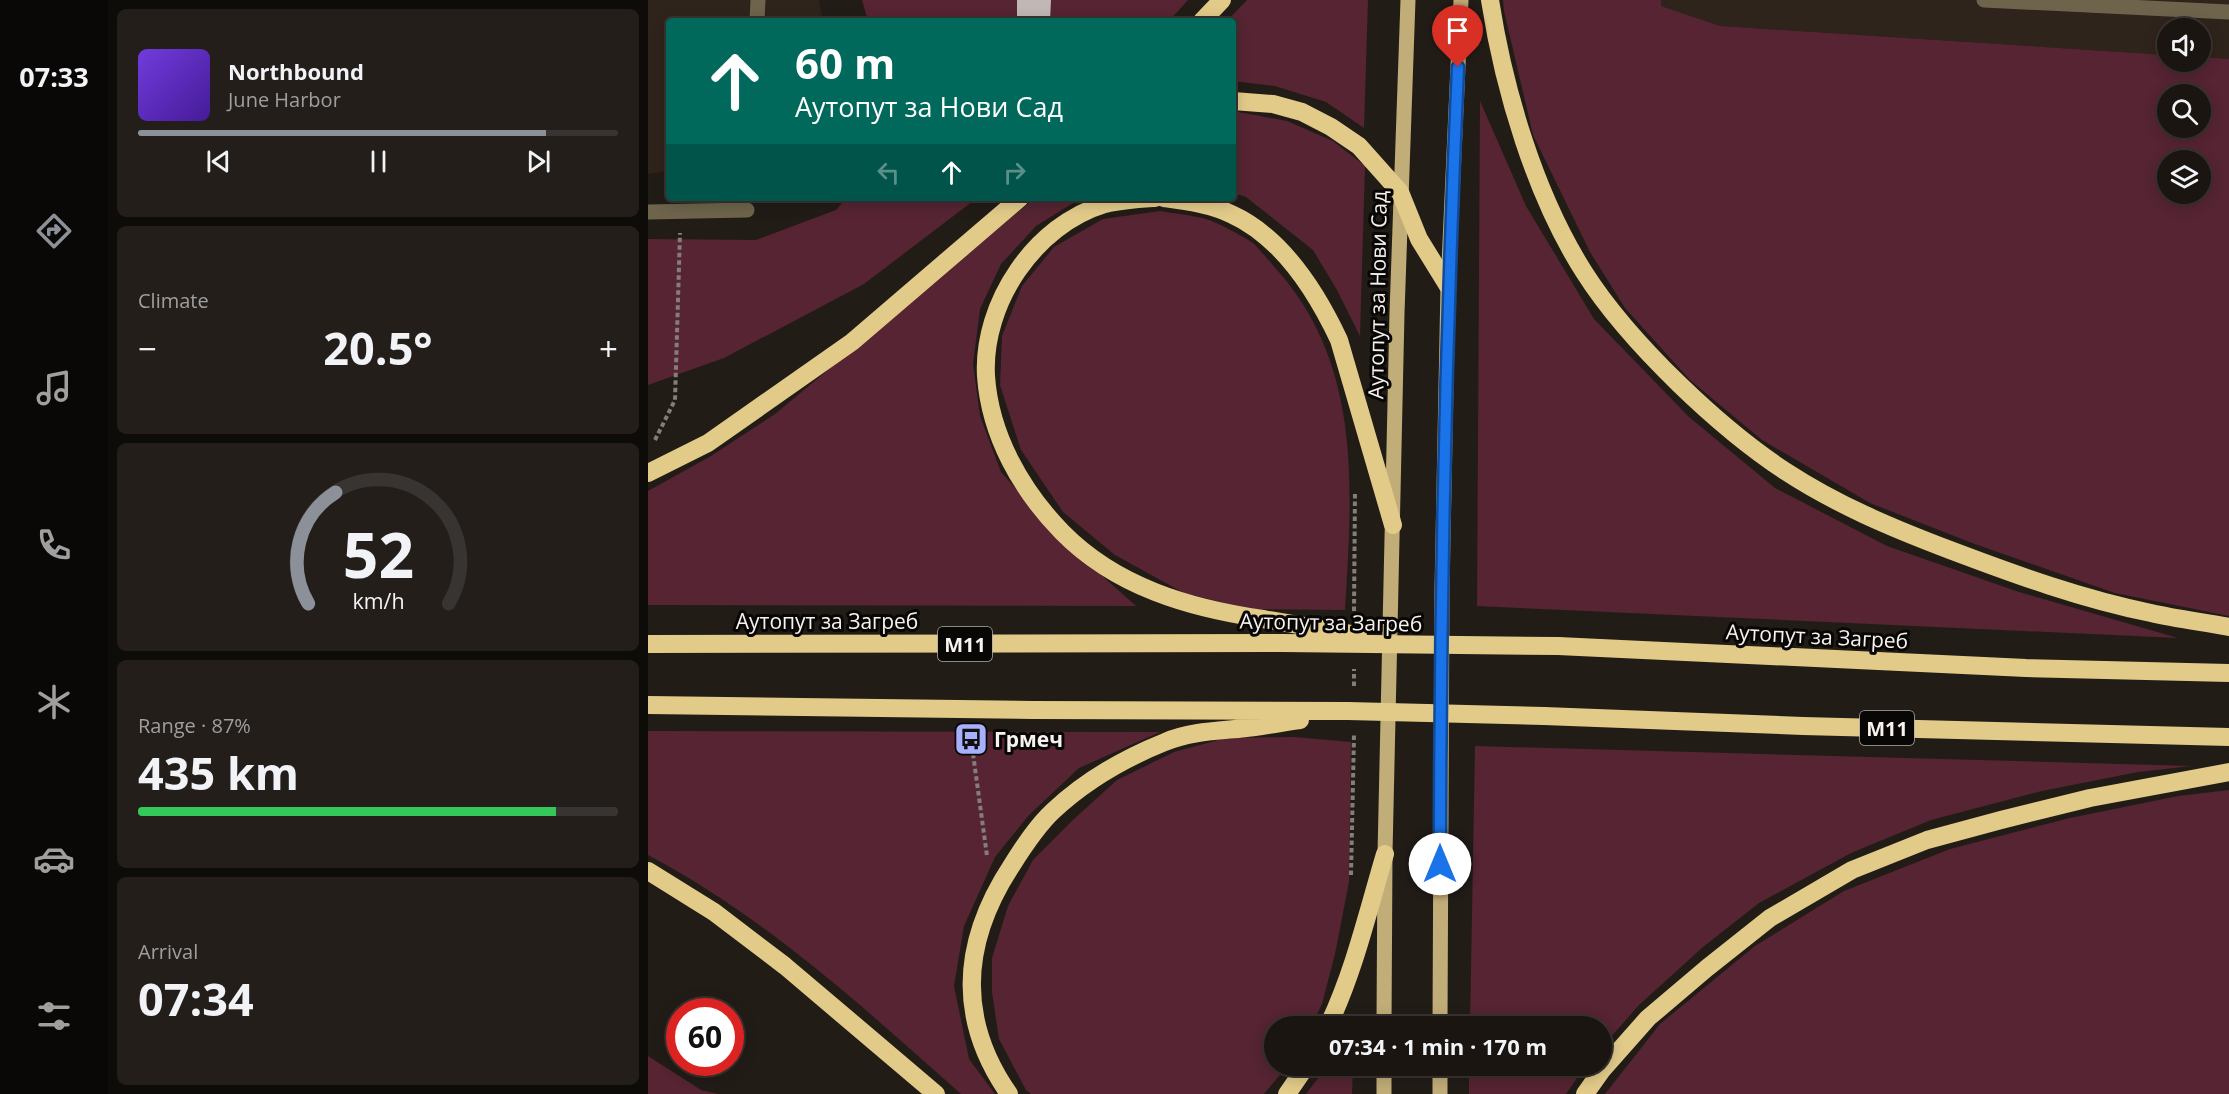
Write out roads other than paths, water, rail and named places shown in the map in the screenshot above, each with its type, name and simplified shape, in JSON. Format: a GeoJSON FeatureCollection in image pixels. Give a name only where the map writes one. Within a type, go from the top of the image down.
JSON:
{"type":"FeatureCollection","features":[{"type":"Feature","properties":{"kind":"highway"},"geometry":{"type":"LineString","coordinates":[[1206,18],[1222,0]]}},
{"type":"Feature","properties":{"kind":"highway"},"geometry":{"type":"LineString","coordinates":[[1490,0],[1507,85],[1554,218],[1584,272],[1640,345],[1714,417],[1751,447],[1803,483],[1859,514],[1898,531],[2023,577],[2086,597],[2151,613],[2229,627]]}},
{"type":"Feature","properties":{"kind":"highway"},"geometry":{"type":"LineString","coordinates":[[1236,101],[1273,104],[1302,112],[1331,127],[1359,146],[1400,192],[1419,239],[1448,286]]}},
{"type":"Feature","properties":{"kind":"highway"},"geometry":{"type":"LineString","coordinates":[[648,473],[708,443],[852,342],[1016,201]]}},
{"type":"Feature","properties":{"kind":"highway"},"geometry":{"type":"LineString","coordinates":[[1130,201],[1105,204],[1074,219],[1049,235],[1009,282],[995,317],[986,350],[986,376],[990,400],[998,433],[1010,462],[1025,487],[1064,534],[1095,560],[1123,579],[1156,593],[1196,606],[1419,646]]}},
{"type":"Feature","properties":{"kind":"highway"},"geometry":{"type":"LineString","coordinates":[[1183,201],[1231,214],[1261,232],[1286,256],[1326,312],[1339,340],[1393,525]]}},
{"type":"Feature","properties":{"kind":"highway","name":"Аутопут за Загреб"},"geometry":{"type":"LineString","coordinates":[[648,644],[1282,643],[1558,646],[2014,668],[2229,673]]}},
{"type":"Feature","properties":{"kind":"highway","name":"M11"},"geometry":{"type":"LineString","coordinates":[[648,705],[1348,711],[2229,737]]}},
{"type":"Feature","properties":{"kind":"highway"},"geometry":{"type":"LineString","coordinates":[[1009,1094],[979,1036],[972,1003],[972,975],[976,944],[984,916],[999,883],[1026,843],[1051,812],[1076,791],[1102,774],[1167,741],[1207,731],[1254,727],[1348,711]]}},
{"type":"Feature","properties":{"kind":"highway"},"geometry":{"type":"LineString","coordinates":[[1585,1094],[1602,1070],[1648,1018],[1707,968],[1770,918],[1852,870],[1927,840],[2001,820],[2090,798],[2229,772]]}},
{"type":"Feature","properties":{"kind":"highway"},"geometry":{"type":"LineString","coordinates":[[1333,1016],[1354,957],[1385,854]]}},
{"type":"Feature","properties":{"kind":"highway"},"geometry":{"type":"LineString","coordinates":[[648,871],[714,912],[785,966],[936,1094]]}},
{"type":"Feature","properties":{"kind":"highway"},"geometry":{"type":"LineString","coordinates":[[1287,1094],[1299,1076]]}},
{"type":"Feature","properties":{"kind":"main road","name":"Аутопут за Нови Сад"},"geometry":{"type":"LineString","coordinates":[[1384,1016],[1385,854],[1400,192],[1408,0]]}},
{"type":"Feature","properties":{"kind":"main road"},"geometry":{"type":"LineString","coordinates":[[1440,1016],[1442,590],[1448,286],[1461,0]]}},
{"type":"Feature","properties":{"kind":"main road"},"geometry":{"type":"LineString","coordinates":[[1384,1076],[1384,1094]]}},
{"type":"Feature","properties":{"kind":"main road"},"geometry":{"type":"LineString","coordinates":[[1440,1076],[1440,1094]]}},
{"type":"Feature","properties":{"kind":"street"},"geometry":{"type":"LineString","coordinates":[[757,18],[758,0]]}},
{"type":"Feature","properties":{"kind":"street"},"geometry":{"type":"LineString","coordinates":[[1984,0],[2229,12]]}},
{"type":"Feature","properties":{"kind":"street"},"geometry":{"type":"LineString","coordinates":[[648,212],[747,204]]}},
{"type":"Feature","properties":{"kind":"place","name":"Грмеч"},"geometry":{"type":"Point","coordinates":[971,739]}}]}
